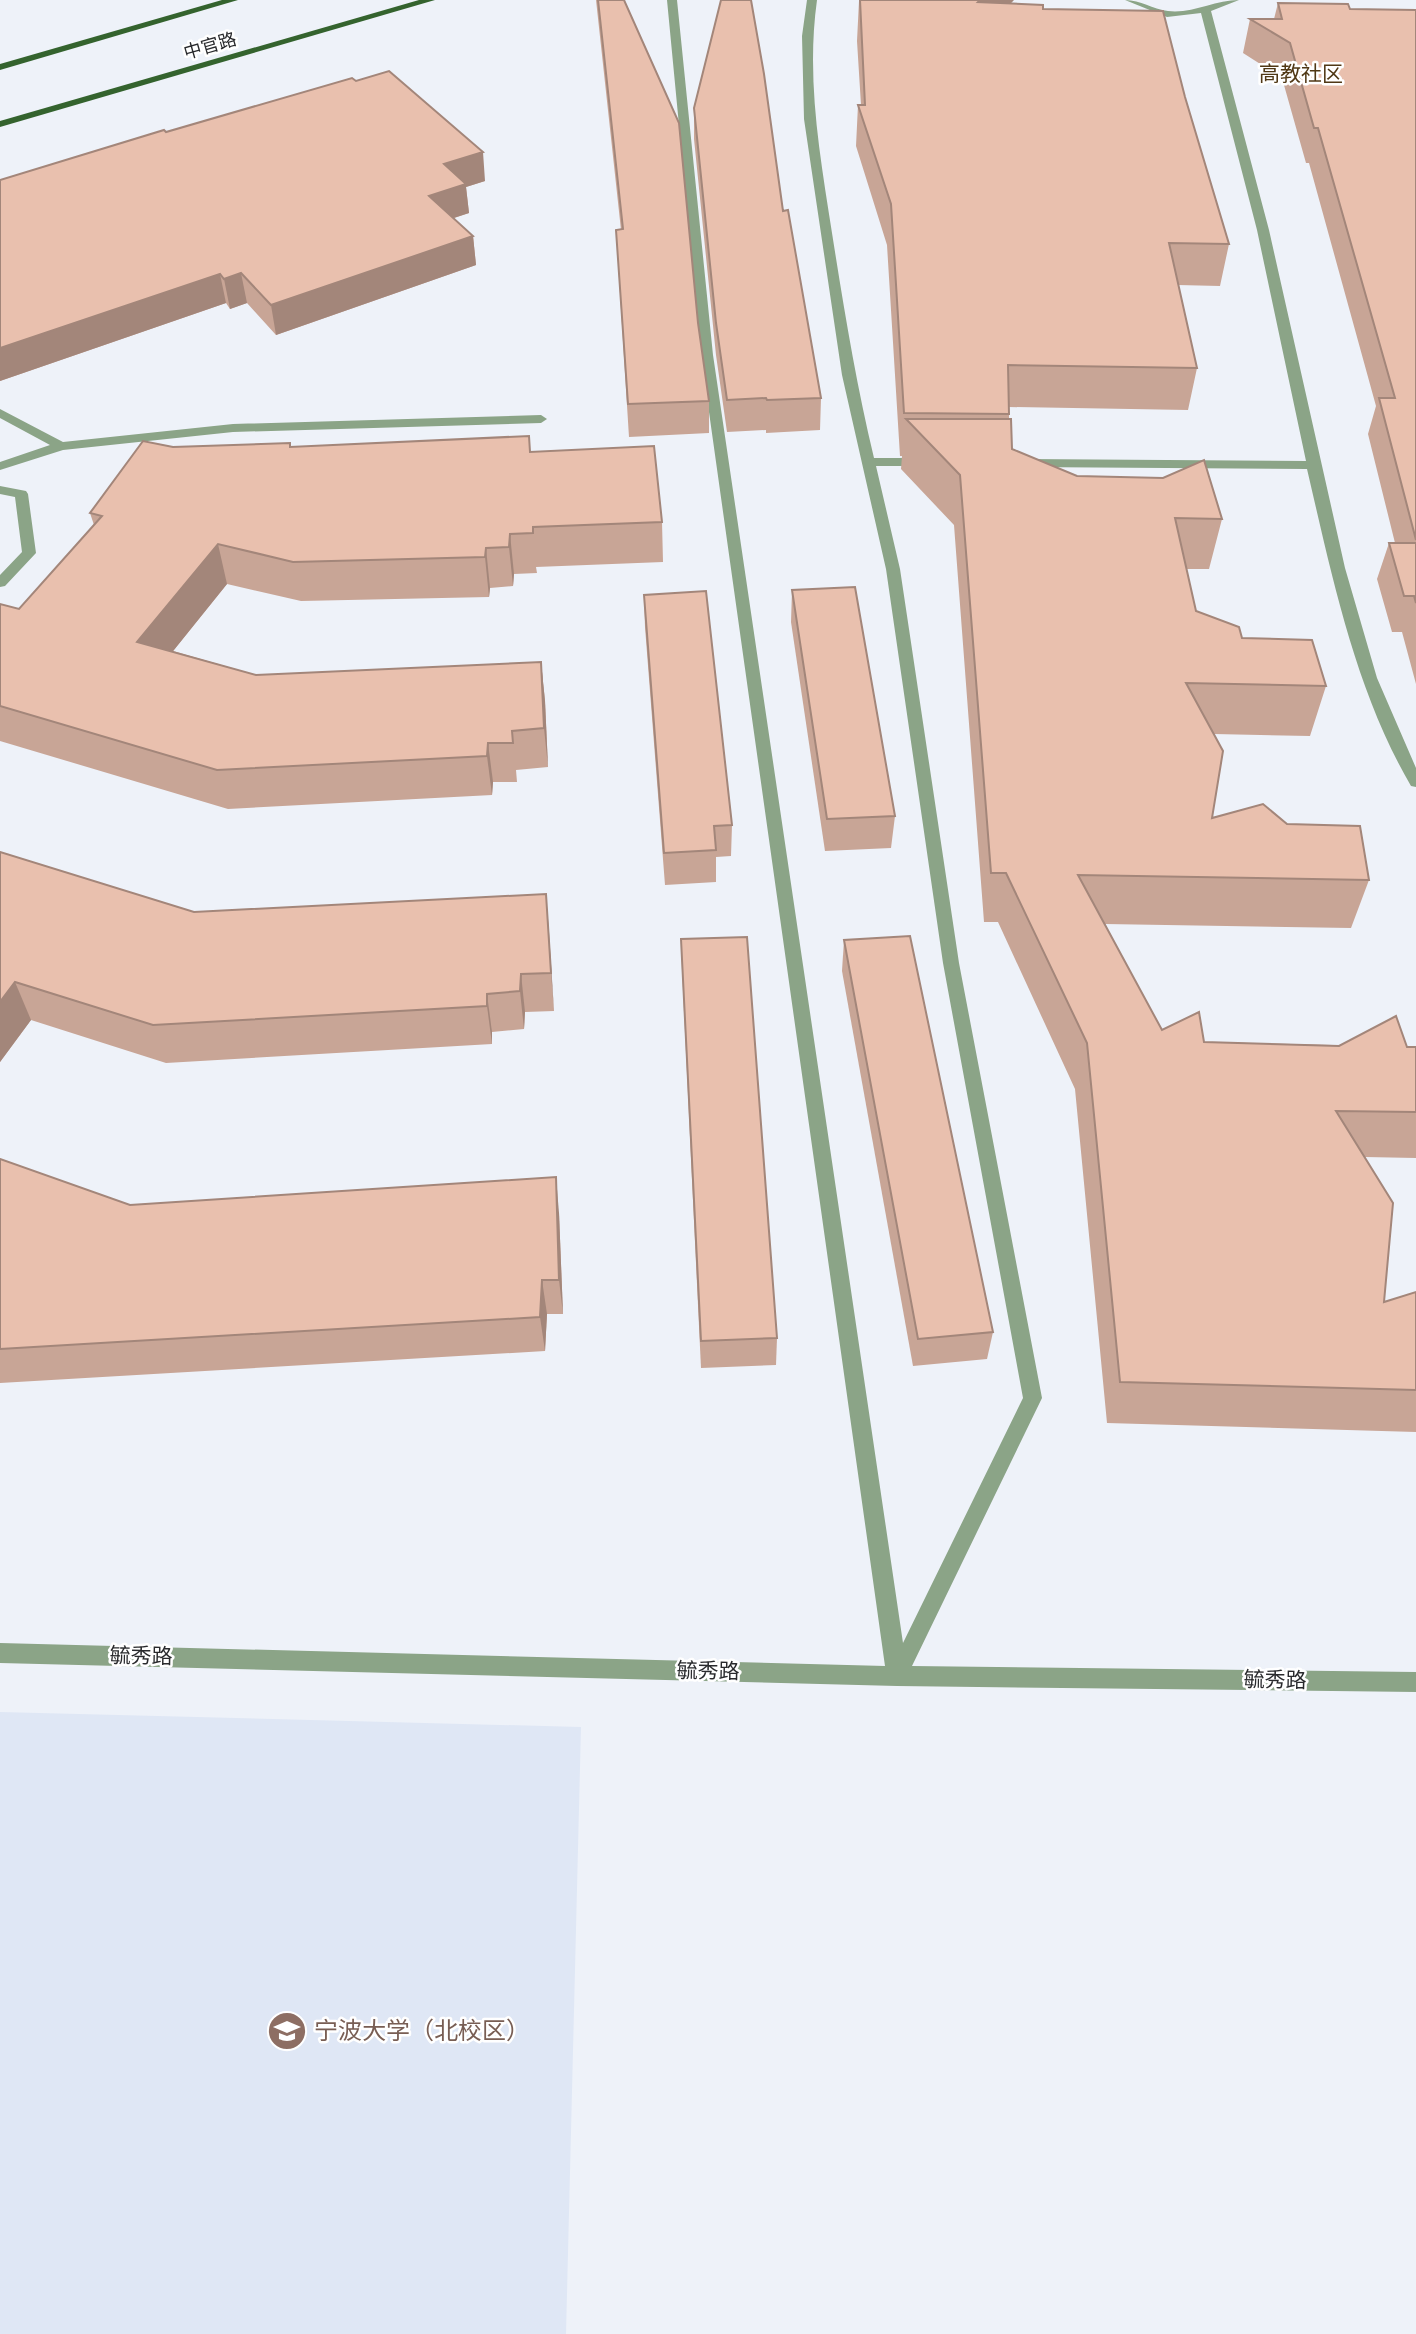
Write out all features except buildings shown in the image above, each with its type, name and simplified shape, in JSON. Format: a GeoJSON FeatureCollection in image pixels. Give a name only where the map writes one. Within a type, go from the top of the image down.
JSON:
{"type":"FeatureCollection","features":[{"type":"Feature","properties":{"kind":"main road","name":"中官路"},"geometry":{"type":"LineString","coordinates":[[0,67],[233,0]]}},
{"type":"Feature","properties":{"kind":"main road","name":"中官路"},"geometry":{"type":"LineString","coordinates":[[0,124],[430,0]]}},
{"type":"Feature","properties":{"kind":"street"},"geometry":{"type":"LineString","coordinates":[[672,0],[707,355],[897,1676]]}},
{"type":"Feature","properties":{"kind":"street"},"geometry":{"type":"LineString","coordinates":[[812,0],[807,36],[809,119],[848,375],[893,569],[951,963],[1033,1398],[897,1676]]}},
{"type":"Feature","properties":{"kind":"street"},"geometry":{"type":"LineString","coordinates":[[1130,0],[1167,14],[1205,10],[1234,0]]}},
{"type":"Feature","properties":{"kind":"street"},"geometry":{"type":"LineString","coordinates":[[1205,10],[1238,127],[1278,299],[1312,465],[1361,657],[1392,740],[1416,782]]}},
{"type":"Feature","properties":{"kind":"street"},"geometry":{"type":"LineString","coordinates":[[0,413],[61,446]]}},
{"type":"Feature","properties":{"kind":"street"},"geometry":{"type":"LineString","coordinates":[[0,466],[61,446],[233,428],[541,419]]}},
{"type":"Feature","properties":{"kind":"street"},"geometry":{"type":"LineString","coordinates":[[868,462],[937,462]]}},
{"type":"Feature","properties":{"kind":"street"},"geometry":{"type":"LineString","coordinates":[[1006,463],[1312,465]]}},
{"type":"Feature","properties":{"kind":"street"},"geometry":{"type":"LineString","coordinates":[[0,489],[21,495],[29,553],[0,583]]}},
{"type":"Feature","properties":{"kind":"street","name":"毓秀路"},"geometry":{"type":"LineString","coordinates":[[0,1653],[897,1676],[1416,1682]]}},
{"type":"Feature","properties":{"kind":"shaded area","name":"宁波大学（北校区）"},"geometry":{"type":"Polygon","coordinates":[[[0,1712],[581,1727],[566,2334],[0,2334],[0,1712]]]}},
{"type":"Feature","properties":{"kind":"place","name":"宁波大学（北校区）"},"geometry":{"type":"Point","coordinates":[287,2031]}},
{"type":"Feature","properties":{"kind":"district","name":"高教社区"},"geometry":{"type":"Point","coordinates":[1301,74]}}]}
